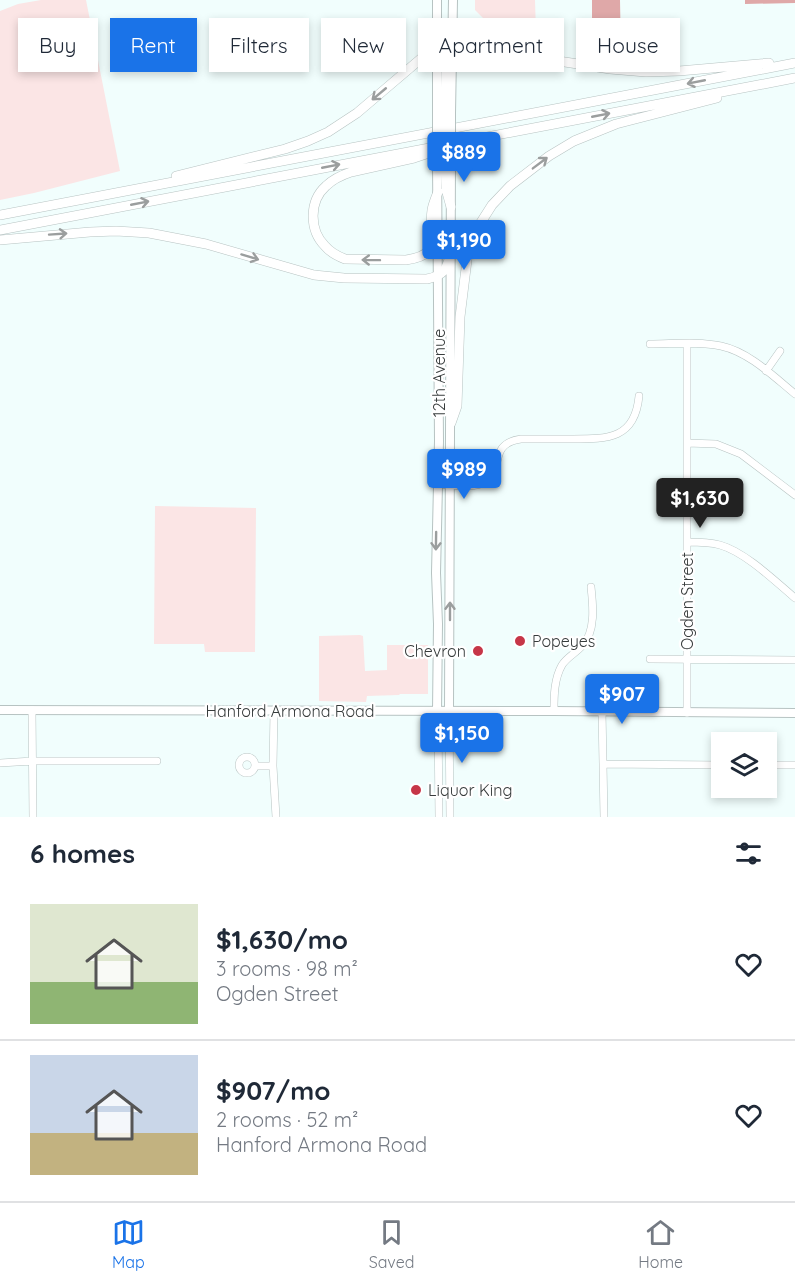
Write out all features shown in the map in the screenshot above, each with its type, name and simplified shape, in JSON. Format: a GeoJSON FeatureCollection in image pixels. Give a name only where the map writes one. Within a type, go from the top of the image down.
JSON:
{"type":"FeatureCollection","features":[{"type":"Feature","properties":{"kind":"highway"},"geometry":{"type":"LineString","coordinates":[[71,201],[285,149],[308,141],[345,122],[418,61]]}},
{"type":"Feature","properties":{"kind":"highway"},"geometry":{"type":"LineString","coordinates":[[564,62],[646,72],[795,62]]}},
{"type":"Feature","properties":{"kind":"highway"},"geometry":{"type":"LineString","coordinates":[[0,215],[795,62]]}},
{"type":"Feature","properties":{"kind":"highway"},"geometry":{"type":"LineString","coordinates":[[446,72],[446,189],[451,207]]}},
{"type":"Feature","properties":{"kind":"highway"},"geometry":{"type":"LineString","coordinates":[[0,230],[791,79]]}},
{"type":"Feature","properties":{"kind":"highway"},"geometry":{"type":"LineString","coordinates":[[451,423],[457,406],[460,317],[468,252],[481,221],[501,194],[560,149],[602,128],[791,79]]}},
{"type":"Feature","properties":{"kind":"highway"},"geometry":{"type":"LineString","coordinates":[[438,192],[432,210],[432,243],[430,249],[421,257],[406,260],[345,258],[325,247],[315,230],[313,217],[316,199],[324,187],[335,179],[361,170],[414,158],[461,141]]}},
{"type":"Feature","properties":{"kind":"highway"},"geometry":{"type":"LineString","coordinates":[[0,240],[90,232],[149,233],[206,244],[314,275],[344,278],[427,279],[443,273],[451,253]]}},
{"type":"Feature","properties":{"kind":"main road"},"geometry":{"type":"LineString","coordinates":[[437,0],[437,18]]}},
{"type":"Feature","properties":{"kind":"main road"},"geometry":{"type":"LineString","coordinates":[[453,0],[453,18]]}},
{"type":"Feature","properties":{"kind":"main road"},"geometry":{"type":"LineString","coordinates":[[445,114],[450,72]]}},
{"type":"Feature","properties":{"kind":"main road","name":"12th Avenue"},"geometry":{"type":"LineString","coordinates":[[437,711],[438,192],[445,161]]}},
{"type":"Feature","properties":{"kind":"main road","name":"12th Avenue"},"geometry":{"type":"LineString","coordinates":[[449,711],[451,207]]}},
{"type":"Feature","properties":{"kind":"main road","name":"Hanford Armona Road"},"geometry":{"type":"LineString","coordinates":[[0,710],[795,713]]}},
{"type":"Feature","properties":{"kind":"street"},"geometry":{"type":"LineString","coordinates":[[650,344],[720,346],[732,350],[747,357],[795,394]]}},
{"type":"Feature","properties":{"kind":"street","name":"Ogden Street"},"geometry":{"type":"LineString","coordinates":[[687,344],[687,713]]}},
{"type":"Feature","properties":{"kind":"street"},"geometry":{"type":"LineString","coordinates":[[766,371],[780,351]]}},
{"type":"Feature","properties":{"kind":"street"},"geometry":{"type":"LineString","coordinates":[[438,484],[486,482],[496,469],[499,452],[511,440],[597,439],[618,435],[631,421],[639,396]]}},
{"type":"Feature","properties":{"kind":"street"},"geometry":{"type":"LineString","coordinates":[[687,443],[716,444],[729,448],[741,454],[795,495]]}},
{"type":"Feature","properties":{"kind":"street"},"geometry":{"type":"LineString","coordinates":[[687,542],[706,542],[732,550],[743,556],[795,598]]}},
{"type":"Feature","properties":{"kind":"street"},"geometry":{"type":"LineString","coordinates":[[554,711],[555,688],[561,668],[565,661],[583,645],[590,633],[591,587]]}},
{"type":"Feature","properties":{"kind":"street"},"geometry":{"type":"LineString","coordinates":[[650,659],[795,660]]}},
{"type":"Feature","properties":{"kind":"street"},"geometry":{"type":"LineString","coordinates":[[32,710],[33,817]]}},
{"type":"Feature","properties":{"kind":"street"},"geometry":{"type":"LineString","coordinates":[[274,711],[273,766],[276,817]]}},
{"type":"Feature","properties":{"kind":"street","name":"12th Avenue"},"geometry":{"type":"LineString","coordinates":[[437,711],[439,817]]}},
{"type":"Feature","properties":{"kind":"street","name":"12th Avenue"},"geometry":{"type":"LineString","coordinates":[[449,711],[450,817]]}},
{"type":"Feature","properties":{"kind":"street"},"geometry":{"type":"LineString","coordinates":[[602,711],[604,817]]}},
{"type":"Feature","properties":{"kind":"street"},"geometry":{"type":"LineString","coordinates":[[0,763],[33,760],[157,761]]}},
{"type":"Feature","properties":{"kind":"street"},"geometry":{"type":"LineString","coordinates":[[603,764],[711,765]]}},
{"type":"Feature","properties":{"kind":"street"},"geometry":{"type":"LineString","coordinates":[[777,765],[795,765]]}},
{"type":"Feature","properties":{"kind":"street"},"geometry":{"type":"LineString","coordinates":[[255,766],[273,766]]}},
{"type":"Feature","properties":{"kind":"shaded area"},"geometry":{"type":"Polygon","coordinates":[[[41,0],[86,0],[90,18],[18,18],[18,72],[98,72],[98,60],[120,171],[0,200],[0,11],[18,4],[41,0]]]}},
{"type":"Feature","properties":{"kind":"shaded area"},"geometry":{"type":"Polygon","coordinates":[[[475,0],[535,0],[536,18],[483,18],[475,10],[475,0]]]}},
{"type":"Feature","properties":{"kind":"shaded area"},"geometry":{"type":"Polygon","coordinates":[[[592,0],[620,0],[620,18],[592,18],[592,0]]]}},
{"type":"Feature","properties":{"kind":"shaded area"},"geometry":{"type":"Polygon","coordinates":[[[745,0],[795,0],[795,3],[745,4],[745,0]]]}},
{"type":"Feature","properties":{"kind":"shaded area"},"geometry":{"type":"Polygon","coordinates":[[[155,506],[256,508],[255,652],[205,652],[204,644],[154,644],[155,506]]]}},
{"type":"Feature","properties":{"kind":"shaded area"},"geometry":{"type":"Polygon","coordinates":[[[319,636],[363,636],[365,671],[387,670],[387,645],[428,645],[428,694],[367,696],[366,702],[319,701],[319,636]]]}},
{"type":"Feature","properties":{"kind":"place","name":"Popeyes"},"geometry":{"type":"Point","coordinates":[520,641]}},
{"type":"Feature","properties":{"kind":"place","name":"Chevron"},"geometry":{"type":"Point","coordinates":[478,651]}},
{"type":"Feature","properties":{"kind":"place","name":"Liquor King"},"geometry":{"type":"Point","coordinates":[416,790]}}]}
